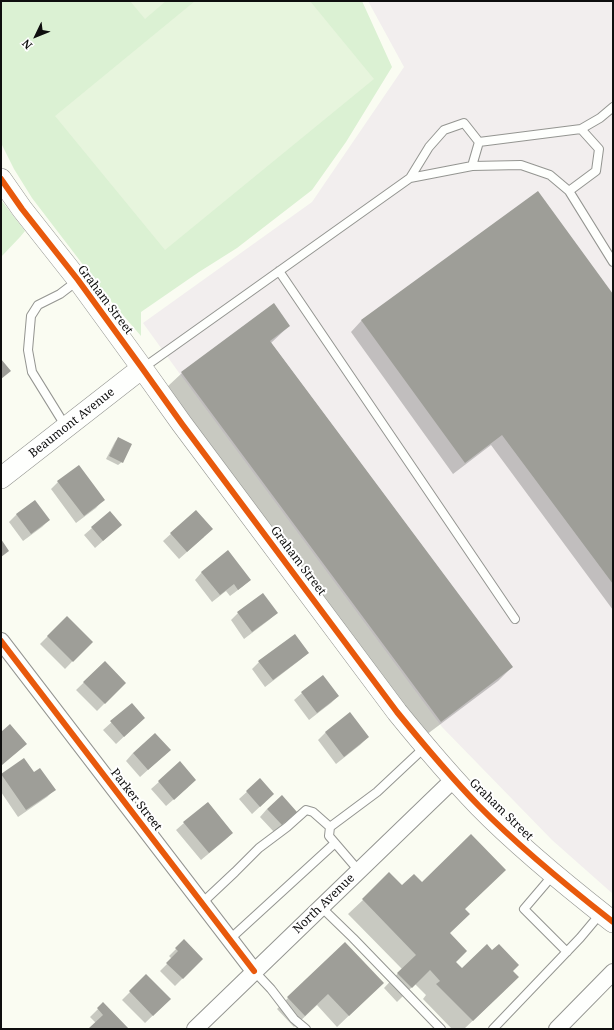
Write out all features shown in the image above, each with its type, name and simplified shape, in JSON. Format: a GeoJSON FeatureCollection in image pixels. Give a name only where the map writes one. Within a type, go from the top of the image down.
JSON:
{"type":"FeatureCollection","features":[{"type":"Feature","properties":{"kind":"street","name":"Graham Street"},"geometry":{"type":"LineString","coordinates":[[1,179],[78,280],[182,424],[388,699],[425,746],[480,807],[516,841],[607,917]]}},
{"type":"Feature","properties":{"kind":"street","name":"Beaumont Avenue"},"geometry":{"type":"LineString","coordinates":[[1,478],[142,368]]}},
{"type":"Feature","properties":{"kind":"street","name":"Parker Street"},"geometry":{"type":"LineString","coordinates":[[1,641],[202,903],[235,935],[254,971]]}},
{"type":"Feature","properties":{"kind":"street","name":"North Avenue"},"geometry":{"type":"LineString","coordinates":[[195,1029],[454,779]]}},
{"type":"Feature","properties":{"kind":"street"},"geometry":{"type":"LineString","coordinates":[[557,1029],[613,972]]}},
{"type":"Feature","properties":{"kind":"lane"},"geometry":{"type":"LineString","coordinates":[[479,142],[581,129],[600,118],[613,107]]}},
{"type":"Feature","properties":{"kind":"lane"},"geometry":{"type":"LineString","coordinates":[[142,368],[410,178],[429,147],[444,130],[464,123],[479,142]]}},
{"type":"Feature","properties":{"kind":"lane"},"geometry":{"type":"LineString","coordinates":[[569,191],[596,171],[599,149],[581,129]]}},
{"type":"Feature","properties":{"kind":"lane"},"geometry":{"type":"LineString","coordinates":[[472,166],[479,142]]}},
{"type":"Feature","properties":{"kind":"lane"},"geometry":{"type":"LineString","coordinates":[[410,178],[472,166],[521,165],[550,175],[569,191],[613,262]]}},
{"type":"Feature","properties":{"kind":"lane"},"geometry":{"type":"LineString","coordinates":[[279,271],[515,619]]}},
{"type":"Feature","properties":{"kind":"lane"},"geometry":{"type":"LineString","coordinates":[[66,428],[32,372],[28,350],[31,316],[38,305],[60,294],[78,280]]}},
{"type":"Feature","properties":{"kind":"lane"},"geometry":{"type":"LineString","coordinates":[[359,871],[329,836],[330,827],[377,792],[425,746]]}},
{"type":"Feature","properties":{"kind":"lane"},"geometry":{"type":"LineString","coordinates":[[202,903],[259,848],[287,827],[306,810],[313,812],[330,827]]}},
{"type":"Feature","properties":{"kind":"lane"},"geometry":{"type":"LineString","coordinates":[[235,935],[335,843]]}},
{"type":"Feature","properties":{"kind":"lane"},"geometry":{"type":"LineString","coordinates":[[554,874],[524,909],[567,952]]}},
{"type":"Feature","properties":{"kind":"lane"},"geometry":{"type":"LineString","coordinates":[[321,907],[354,938],[441,1029]]}},
{"type":"Feature","properties":{"kind":"lane"},"geometry":{"type":"LineString","coordinates":[[493,1029],[580,938],[607,917]]}},
{"type":"Feature","properties":{"kind":"lane"},"geometry":{"type":"LineString","coordinates":[[254,971],[271,989],[294,1019],[306,1029]]}},
{"type":"Feature","properties":{"kind":"shaded area"},"geometry":{"type":"Polygon","coordinates":[[[368,1],[613,1],[613,894],[552,840],[442,727],[143,323],[312,202],[404,67],[368,1]]]}},
{"type":"Feature","properties":{"kind":"green space"},"geometry":{"type":"Polygon","coordinates":[[[1,1],[362,1],[392,67],[346,142],[312,190],[237,248],[141,312],[141,336],[110,300],[32,198],[14,169],[1,143],[1,1]]]}},
{"type":"Feature","properties":{"kind":"green space"},"geometry":{"type":"Polygon","coordinates":[[[130,1],[166,1],[145,19],[130,1]]]}},
{"type":"Feature","properties":{"kind":"green space"},"geometry":{"type":"Polygon","coordinates":[[[195,1],[310,1],[374,79],[165,250],[55,116],[195,1]]]}},
{"type":"Feature","properties":{"kind":"green space"},"geometry":{"type":"Polygon","coordinates":[[[1,200],[25,231],[1,257],[1,200]]]}},
{"type":"Feature","properties":{"kind":"building"},"geometry":{"type":"Polygon","coordinates":[[[538,191],[613,294],[613,584],[502,435],[465,463],[361,320],[538,191]]]}},
{"type":"Feature","properties":{"kind":"building"},"geometry":{"type":"Polygon","coordinates":[[[274,303],[290,326],[270,341],[513,667],[441,722],[181,372],[274,303]]]}},
{"type":"Feature","properties":{"kind":"building"},"geometry":{"type":"Polygon","coordinates":[[[1,359],[11,371],[1,379],[1,359]]]}},
{"type":"Feature","properties":{"kind":"building"},"geometry":{"type":"Polygon","coordinates":[[[118,437],[132,444],[123,463],[109,456],[118,437]]]}},
{"type":"Feature","properties":{"kind":"building"},"geometry":{"type":"Polygon","coordinates":[[[79,465],[105,500],[84,516],[57,481],[79,465]]]}},
{"type":"Feature","properties":{"kind":"building"},"geometry":{"type":"Polygon","coordinates":[[[35,500],[50,520],[31,534],[16,514],[35,500]]]}},
{"type":"Feature","properties":{"kind":"building"},"geometry":{"type":"Polygon","coordinates":[[[196,510],[213,529],[187,552],[170,533],[196,510]]]}},
{"type":"Feature","properties":{"kind":"building"},"geometry":{"type":"Polygon","coordinates":[[[110,511],[122,525],[103,541],[91,527],[110,511]]]}},
{"type":"Feature","properties":{"kind":"building"},"geometry":{"type":"Polygon","coordinates":[[[1,539],[9,551],[1,557],[1,539]]]}},
{"type":"Feature","properties":{"kind":"building"},"geometry":{"type":"Polygon","coordinates":[[[228,550],[251,580],[238,590],[234,584],[220,595],[201,572],[228,550]]]}},
{"type":"Feature","properties":{"kind":"building"},"geometry":{"type":"Polygon","coordinates":[[[263,593],[278,613],[252,632],[237,612],[263,593]]]}},
{"type":"Feature","properties":{"kind":"building"},"geometry":{"type":"Polygon","coordinates":[[[67,616],[93,642],[73,662],[47,636],[67,616]]]}},
{"type":"Feature","properties":{"kind":"building"},"geometry":{"type":"Polygon","coordinates":[[[295,634],[309,653],[273,680],[258,661],[295,634]]]}},
{"type":"Feature","properties":{"kind":"building"},"geometry":{"type":"Polygon","coordinates":[[[105,661],[126,683],[105,704],[83,682],[105,661]]]}},
{"type":"Feature","properties":{"kind":"building"},"geometry":{"type":"Polygon","coordinates":[[[323,675],[339,696],[317,713],[301,692],[323,675]]]}},
{"type":"Feature","properties":{"kind":"building"},"geometry":{"type":"Polygon","coordinates":[[[132,703],[145,718],[124,737],[110,721],[132,703]]]}},
{"type":"Feature","properties":{"kind":"building"},"geometry":{"type":"Polygon","coordinates":[[[350,712],[369,737],[344,757],[325,732],[350,712]]]}},
{"type":"Feature","properties":{"kind":"building"},"geometry":{"type":"Polygon","coordinates":[[[10,724],[27,744],[2,765],[1,732],[10,724]]]}},
{"type":"Feature","properties":{"kind":"building"},"geometry":{"type":"Polygon","coordinates":[[[155,733],[171,750],[148,770],[133,753],[155,733]]]}},
{"type":"Feature","properties":{"kind":"building"},"geometry":{"type":"Polygon","coordinates":[[[24,758],[34,772],[40,768],[56,790],[26,810],[1,774],[24,758]]]}},
{"type":"Feature","properties":{"kind":"building"},"geometry":{"type":"Polygon","coordinates":[[[180,761],[196,780],[174,800],[158,781],[180,761]]]}},
{"type":"Feature","properties":{"kind":"building"},"geometry":{"type":"Polygon","coordinates":[[[260,778],[274,794],[260,807],[246,791],[260,778]]]}},
{"type":"Feature","properties":{"kind":"building"},"geometry":{"type":"Polygon","coordinates":[[[282,795],[297,812],[282,825],[267,809],[282,795]]]}},
{"type":"Feature","properties":{"kind":"building"},"geometry":{"type":"Polygon","coordinates":[[[208,802],[233,833],[209,853],[183,822],[208,802]]]}},
{"type":"Feature","properties":{"kind":"building"},"geometry":{"type":"Polygon","coordinates":[[[471,834],[506,870],[465,909],[470,914],[450,933],[467,951],[456,962],[462,968],[487,944],[492,950],[499,944],[519,965],[513,971],[519,977],[473,1021],[436,984],[440,981],[430,970],[412,988],[397,973],[416,955],[362,899],[389,872],[402,885],[414,874],[422,882],[471,834]]]}},
{"type":"Feature","properties":{"kind":"building"},"geometry":{"type":"Polygon","coordinates":[[[184,939],[203,959],[183,979],[166,963],[178,951],[175,948],[184,939]]]}},
{"type":"Feature","properties":{"kind":"building"},"geometry":{"type":"Polygon","coordinates":[[[345,942],[384,983],[349,1016],[328,994],[305,1016],[287,997],[345,942]]]}},
{"type":"Feature","properties":{"kind":"building"},"geometry":{"type":"Polygon","coordinates":[[[146,974],[171,999],[153,1016],[129,991],[146,974]]]}},
{"type":"Feature","properties":{"kind":"building"},"geometry":{"type":"Polygon","coordinates":[[[103,1002],[129,1029],[89,1028],[103,1015],[97,1008],[103,1002]]]}},
{"type":"Feature","properties":{"kind":"cycle path"},"geometry":{"type":"LineString","coordinates":[[1,179],[22,209],[78,280],[182,424],[397,712],[437,760],[495,822],[578,895],[613,922]]}},
{"type":"Feature","properties":{"kind":"cycle path"},"geometry":{"type":"LineString","coordinates":[[1,641],[254,971]]}}]}
